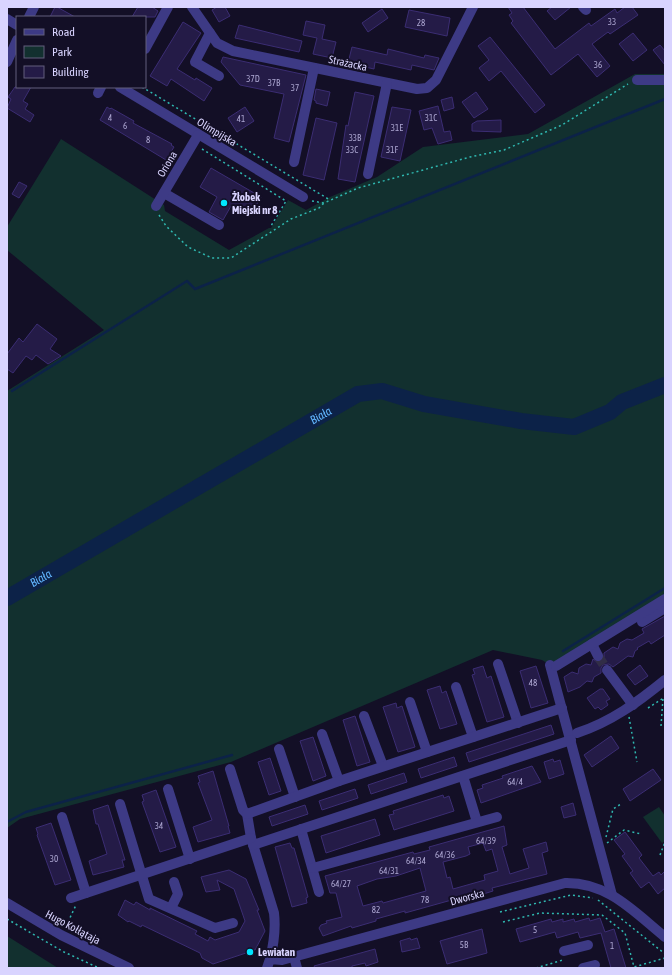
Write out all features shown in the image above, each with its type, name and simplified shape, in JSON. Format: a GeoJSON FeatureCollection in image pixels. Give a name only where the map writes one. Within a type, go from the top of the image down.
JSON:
{"type":"FeatureCollection","features":[{"type":"Feature","properties":{"kind":"street"},"geometry":{"type":"LineString","coordinates":[[30,16],[34,7]]}},
{"type":"Feature","properties":{"kind":"street"},"geometry":{"type":"LineString","coordinates":[[146,47],[168,7]]}},
{"type":"Feature","properties":{"kind":"street","name":"Strażacka"},"geometry":{"type":"LineString","coordinates":[[192,7],[217,43],[233,51],[417,89],[428,88],[436,80],[473,7]]}},
{"type":"Feature","properties":{"kind":"street"},"geometry":{"type":"LineString","coordinates":[[7,19],[16,24]]}},
{"type":"Feature","properties":{"kind":"street"},"geometry":{"type":"LineString","coordinates":[[210,33],[194,62],[219,76]]}},
{"type":"Feature","properties":{"kind":"street"},"geometry":{"type":"LineString","coordinates":[[7,62],[16,42]]}},
{"type":"Feature","properties":{"kind":"street"},"geometry":{"type":"LineString","coordinates":[[294,162],[314,68]]}},
{"type":"Feature","properties":{"kind":"street"},"geometry":{"type":"LineString","coordinates":[[637,80],[665,80]]}},
{"type":"Feature","properties":{"kind":"street"},"geometry":{"type":"LineString","coordinates":[[368,174],[387,83]]}},
{"type":"Feature","properties":{"kind":"street","name":"Olimpijska"},"geometry":{"type":"LineString","coordinates":[[121,88],[196,139],[303,197]]}},
{"type":"Feature","properties":{"kind":"street","name":"Oriona"},"geometry":{"type":"LineString","coordinates":[[156,206],[196,139]]}},
{"type":"Feature","properties":{"kind":"street"},"geometry":{"type":"LineString","coordinates":[[164,193],[219,225]]}},
{"type":"Feature","properties":{"kind":"street"},"geometry":{"type":"LineString","coordinates":[[612,895],[574,737],[562,708],[553,665],[592,644],[665,599]]}},
{"type":"Feature","properties":{"kind":"street"},"geometry":{"type":"LineString","coordinates":[[642,622],[665,608]]}},
{"type":"Feature","properties":{"kind":"street"},"geometry":{"type":"LineString","coordinates":[[592,644],[598,656]]}},
{"type":"Feature","properties":{"kind":"street"},"geometry":{"type":"LineString","coordinates":[[498,664],[518,723]]}},
{"type":"Feature","properties":{"kind":"street"},"geometry":{"type":"LineString","coordinates":[[607,670],[631,706]]}},
{"type":"Feature","properties":{"kind":"street"},"geometry":{"type":"LineString","coordinates":[[73,897],[190,859],[252,841],[301,829],[463,776],[574,737],[612,718],[631,706],[665,680]]}},
{"type":"Feature","properties":{"kind":"street"},"geometry":{"type":"LineString","coordinates":[[456,687],[473,737]]}},
{"type":"Feature","properties":{"kind":"street"},"geometry":{"type":"LineString","coordinates":[[410,702],[427,752]]}},
{"type":"Feature","properties":{"kind":"street"},"geometry":{"type":"LineString","coordinates":[[247,814],[383,766],[562,708]]}},
{"type":"Feature","properties":{"kind":"street"},"geometry":{"type":"LineString","coordinates":[[364,716],[383,766]]}},
{"type":"Feature","properties":{"kind":"street"},"geometry":{"type":"LineString","coordinates":[[322,734],[339,781]]}},
{"type":"Feature","properties":{"kind":"street"},"geometry":{"type":"LineString","coordinates":[[279,749],[295,797]]}},
{"type":"Feature","properties":{"kind":"street"},"geometry":{"type":"LineString","coordinates":[[230,769],[242,810],[247,814],[252,841],[274,913],[276,926],[275,940],[269,964]]}},
{"type":"Feature","properties":{"kind":"street"},"geometry":{"type":"LineString","coordinates":[[463,776],[477,822]]}},
{"type":"Feature","properties":{"kind":"street"},"geometry":{"type":"LineString","coordinates":[[168,789],[190,859]]}},
{"type":"Feature","properties":{"kind":"street"},"geometry":{"type":"LineString","coordinates":[[120,804],[149,899],[215,928],[233,923]]}},
{"type":"Feature","properties":{"kind":"street"},"geometry":{"type":"LineString","coordinates":[[62,817],[86,893]]}},
{"type":"Feature","properties":{"kind":"street"},"geometry":{"type":"LineString","coordinates":[[312,868],[497,817]]}},
{"type":"Feature","properties":{"kind":"street"},"geometry":{"type":"LineString","coordinates":[[301,829],[319,892]]}},
{"type":"Feature","properties":{"kind":"street"},"geometry":{"type":"LineString","coordinates":[[171,908],[178,894],[174,882]]}},
{"type":"Feature","properties":{"kind":"street","name":"Dworska"},"geometry":{"type":"LineString","coordinates":[[269,964],[565,883],[590,885],[612,895],[665,937]]}},
{"type":"Feature","properties":{"kind":"street","name":"Hugo Kołłątaja"},"geometry":{"type":"LineString","coordinates":[[7,903],[61,935],[129,968]]}},
{"type":"Feature","properties":{"kind":"street"},"geometry":{"type":"LineString","coordinates":[[565,955],[588,945]]}},
{"type":"Feature","properties":{"kind":"street"},"geometry":{"type":"LineString","coordinates":[[294,957],[297,968]]}},
{"type":"Feature","properties":{"kind":"street"},"geometry":{"type":"LineString","coordinates":[[583,968],[595,965]]}},
{"type":"Feature","properties":{"kind":"path"},"geometry":{"type":"LineString","coordinates":[[156,206],[158,214],[166,226],[188,247],[212,258],[231,258],[292,219],[319,208],[324,204],[358,188],[470,157],[504,150],[521,144],[562,125],[591,109],[622,87],[637,80]]}},
{"type":"Feature","properties":{"kind":"path"},"geometry":{"type":"LineString","coordinates":[[144,88],[331,201]]}},
{"type":"Feature","properties":{"kind":"path"},"geometry":{"type":"LineString","coordinates":[[196,139],[286,201],[271,226]]}},
{"type":"Feature","properties":{"kind":"path"},"geometry":{"type":"LineString","coordinates":[[303,197],[314,202],[324,204]]}},
{"type":"Feature","properties":{"kind":"path"},"geometry":{"type":"LineString","coordinates":[[648,708],[664,697]]}},
{"type":"Feature","properties":{"kind":"path"},"geometry":{"type":"LineString","coordinates":[[661,726],[664,697]]}},
{"type":"Feature","properties":{"kind":"path"},"geometry":{"type":"LineString","coordinates":[[631,706],[638,762]]}},
{"type":"Feature","properties":{"kind":"path"},"geometry":{"type":"LineString","coordinates":[[621,804],[613,809],[604,845],[624,830],[642,834]]}},
{"type":"Feature","properties":{"kind":"path"},"geometry":{"type":"LineString","coordinates":[[660,854],[665,842]]}},
{"type":"Feature","properties":{"kind":"path"},"geometry":{"type":"LineString","coordinates":[[500,912],[571,895],[595,898],[665,954]]}},
{"type":"Feature","properties":{"kind":"path"},"geometry":{"type":"LineString","coordinates":[[68,922],[76,907],[73,897]]}},
{"type":"Feature","properties":{"kind":"path"},"geometry":{"type":"LineString","coordinates":[[503,922],[540,913],[602,915],[625,933],[633,967],[665,958]]}},
{"type":"Feature","properties":{"kind":"path"},"geometry":{"type":"LineString","coordinates":[[7,919],[64,952],[99,968]]}},
{"type":"Feature","properties":{"kind":"path"},"geometry":{"type":"LineString","coordinates":[[536,968],[565,955]]}},
{"type":"Feature","properties":{"kind":"green space"},"geometry":{"type":"Polygon","coordinates":[[[635,74],[665,74],[665,595],[550,665],[542,660],[493,650],[231,762],[20,819],[7,828],[7,391],[104,330],[7,250],[7,227],[61,139],[164,205],[165,211],[229,250],[271,228],[288,200],[306,210],[330,197],[377,177],[423,147],[528,134],[635,74]]]}},
{"type":"Feature","properties":{"kind":"green space"},"geometry":{"type":"Polygon","coordinates":[[[659,807],[665,816],[665,841],[662,843],[643,817],[659,807]]]}},
{"type":"Feature","properties":{"kind":"green space"},"geometry":{"type":"Polygon","coordinates":[[[7,936],[58,968],[7,968],[7,936]]]}},
{"type":"Feature","properties":{"kind":"building"},"geometry":{"type":"Polygon","coordinates":[[[55,7],[57,7],[73,16],[50,16],[55,7]]]}},
{"type":"Feature","properties":{"kind":"building"},"geometry":{"type":"Polygon","coordinates":[[[138,7],[152,7],[158,11],[155,17],[133,16],[138,7]]]}},
{"type":"Feature","properties":{"kind":"building"},"geometry":{"type":"Polygon","coordinates":[[[217,7],[225,7],[230,16],[219,22],[212,10],[217,7]]]}},
{"type":"Feature","properties":{"kind":"building"},"geometry":{"type":"Polygon","coordinates":[[[508,7],[523,7],[555,49],[589,23],[591,26],[615,9],[617,13],[625,7],[632,7],[638,15],[610,34],[608,32],[592,44],[610,66],[597,77],[578,54],[551,75],[511,23],[513,21],[509,15],[512,13],[508,7]]]}},
{"type":"Feature","properties":{"kind":"building"},"geometry":{"type":"Polygon","coordinates":[[[552,7],[571,7],[555,20],[547,11],[552,7]]]}},
{"type":"Feature","properties":{"kind":"building"},"geometry":{"type":"Polygon","coordinates":[[[382,9],[388,18],[368,32],[362,23],[382,9]]]}},
{"type":"Feature","properties":{"kind":"building"},"geometry":{"type":"Polygon","coordinates":[[[409,10],[450,18],[447,36],[405,27],[409,10]]]}},
{"type":"Feature","properties":{"kind":"building"},"geometry":{"type":"Polygon","coordinates":[[[306,21],[325,25],[322,39],[336,42],[332,58],[313,54],[317,38],[303,35],[306,21]]]}},
{"type":"Feature","properties":{"kind":"building"},"geometry":{"type":"Polygon","coordinates":[[[183,22],[201,33],[177,69],[212,88],[204,101],[171,79],[167,86],[150,76],[183,22]]]}},
{"type":"Feature","properties":{"kind":"building"},"geometry":{"type":"Polygon","coordinates":[[[239,25],[302,41],[299,52],[235,38],[239,25]]]}},
{"type":"Feature","properties":{"kind":"building"},"geometry":{"type":"Polygon","coordinates":[[[633,33],[647,50],[633,61],[619,44],[633,33]]]}},
{"type":"Feature","properties":{"kind":"building"},"geometry":{"type":"Polygon","coordinates":[[[490,37],[545,105],[535,113],[501,71],[489,81],[479,68],[489,60],[478,46],[490,37]]]}},
{"type":"Feature","properties":{"kind":"building"},"geometry":{"type":"Polygon","coordinates":[[[660,45],[665,51],[665,65],[653,50],[660,45]]]}},
{"type":"Feature","properties":{"kind":"building"},"geometry":{"type":"Polygon","coordinates":[[[352,47],[387,55],[388,49],[424,58],[425,55],[439,58],[434,70],[412,65],[411,70],[375,62],[374,69],[348,63],[352,47]]]}},
{"type":"Feature","properties":{"kind":"building"},"geometry":{"type":"Polygon","coordinates":[[[223,57],[306,75],[289,142],[274,138],[284,94],[240,85],[221,62],[223,57]]]}},
{"type":"Feature","properties":{"kind":"building"},"geometry":{"type":"Polygon","coordinates":[[[15,87],[30,88],[23,101],[28,104],[25,109],[34,115],[30,122],[7,108],[11,99],[8,97],[15,87]]]}},
{"type":"Feature","properties":{"kind":"building"},"geometry":{"type":"Polygon","coordinates":[[[316,89],[330,92],[327,106],[316,103],[314,100],[316,89]]]}},
{"type":"Feature","properties":{"kind":"building"},"geometry":{"type":"Polygon","coordinates":[[[355,92],[374,96],[355,182],[338,179],[346,125],[348,126],[355,92]]]}},
{"type":"Feature","properties":{"kind":"building"},"geometry":{"type":"Polygon","coordinates":[[[476,92],[488,109],[474,118],[462,102],[476,92]]]}},
{"type":"Feature","properties":{"kind":"building"},"geometry":{"type":"Polygon","coordinates":[[[452,97],[454,108],[444,111],[441,100],[452,97]]]}},
{"type":"Feature","properties":{"kind":"building"},"geometry":{"type":"Polygon","coordinates":[[[438,106],[444,132],[450,131],[452,140],[438,144],[432,128],[424,130],[419,111],[438,106]]]}},
{"type":"Feature","properties":{"kind":"building"},"geometry":{"type":"Polygon","coordinates":[[[107,107],[172,144],[171,145],[174,147],[166,160],[100,120],[107,107]]]}},
{"type":"Feature","properties":{"kind":"building"},"geometry":{"type":"Polygon","coordinates":[[[245,107],[254,121],[237,132],[228,118],[245,107]]]}},
{"type":"Feature","properties":{"kind":"building"},"geometry":{"type":"Polygon","coordinates":[[[392,107],[411,110],[400,161],[381,157],[392,107]]]}},
{"type":"Feature","properties":{"kind":"building"},"geometry":{"type":"Polygon","coordinates":[[[316,118],[337,123],[324,180],[303,175],[316,118]]]}},
{"type":"Feature","properties":{"kind":"building"},"geometry":{"type":"Polygon","coordinates":[[[501,120],[501,132],[472,131],[472,124],[477,121],[501,120]]]}},
{"type":"Feature","properties":{"kind":"building"},"geometry":{"type":"Polygon","coordinates":[[[211,168],[261,197],[249,217],[231,206],[223,220],[209,212],[217,197],[200,187],[211,168]]]}},
{"type":"Feature","properties":{"kind":"building"},"geometry":{"type":"Polygon","coordinates":[[[19,182],[27,186],[19,198],[12,194],[19,182]]]}},
{"type":"Feature","properties":{"kind":"building"},"geometry":{"type":"Polygon","coordinates":[[[37,324],[57,339],[50,349],[61,356],[48,364],[36,355],[32,360],[26,356],[13,373],[7,369],[7,354],[19,338],[23,342],[37,324]]]}},
{"type":"Feature","properties":{"kind":"building"},"geometry":{"type":"Polygon","coordinates":[[[665,616],[665,635],[651,644],[649,641],[637,648],[638,649],[635,651],[633,657],[628,656],[613,667],[609,664],[603,665],[601,668],[601,673],[594,677],[592,682],[587,681],[580,687],[568,692],[564,677],[572,672],[578,674],[579,668],[586,664],[591,665],[593,659],[597,662],[601,662],[604,657],[604,653],[613,647],[618,649],[620,643],[627,639],[632,640],[644,633],[642,629],[665,616]]]}},
{"type":"Feature","properties":{"kind":"building"},"geometry":{"type":"Polygon","coordinates":[[[640,665],[648,676],[635,685],[627,675],[640,665]]]}},
{"type":"Feature","properties":{"kind":"building"},"geometry":{"type":"Polygon","coordinates":[[[483,666],[487,678],[491,676],[504,717],[487,722],[472,675],[475,674],[473,669],[483,666]]]}},
{"type":"Feature","properties":{"kind":"building"},"geometry":{"type":"Polygon","coordinates":[[[536,666],[548,703],[531,708],[520,671],[536,666]]]}},
{"type":"Feature","properties":{"kind":"building"},"geometry":{"type":"Polygon","coordinates":[[[440,686],[442,693],[446,691],[457,724],[440,729],[427,690],[440,686]]]}},
{"type":"Feature","properties":{"kind":"building"},"geometry":{"type":"Polygon","coordinates":[[[600,689],[603,689],[610,699],[606,701],[608,705],[601,710],[598,707],[595,709],[587,698],[600,689]]]}},
{"type":"Feature","properties":{"kind":"building"},"geometry":{"type":"Polygon","coordinates":[[[396,703],[397,708],[402,706],[415,747],[398,752],[383,707],[396,703]]]}},
{"type":"Feature","properties":{"kind":"building"},"geometry":{"type":"Polygon","coordinates":[[[355,716],[370,762],[357,766],[343,720],[355,716]]]}},
{"type":"Feature","properties":{"kind":"building"},"geometry":{"type":"Polygon","coordinates":[[[551,725],[554,734],[469,762],[466,753],[551,725]]]}},
{"type":"Feature","properties":{"kind":"building"},"geometry":{"type":"Polygon","coordinates":[[[611,736],[619,748],[592,767],[584,755],[611,736]]]}},
{"type":"Feature","properties":{"kind":"building"},"geometry":{"type":"Polygon","coordinates":[[[313,737],[326,776],[313,781],[300,741],[313,737]]]}},
{"type":"Feature","properties":{"kind":"building"},"geometry":{"type":"Polygon","coordinates":[[[454,757],[457,766],[421,778],[418,769],[454,757]]]}},
{"type":"Feature","properties":{"kind":"building"},"geometry":{"type":"Polygon","coordinates":[[[270,758],[281,791],[269,795],[258,762],[270,758]]]}},
{"type":"Feature","properties":{"kind":"building"},"geometry":{"type":"Polygon","coordinates":[[[553,759],[554,762],[560,760],[564,774],[549,779],[544,762],[553,759]]]}},
{"type":"Feature","properties":{"kind":"building"},"geometry":{"type":"Polygon","coordinates":[[[532,766],[541,782],[481,803],[477,790],[483,788],[482,785],[503,778],[502,776],[532,766]]]}},
{"type":"Feature","properties":{"kind":"building"},"geometry":{"type":"Polygon","coordinates":[[[653,769],[661,780],[630,801],[623,789],[653,769]]]}},
{"type":"Feature","properties":{"kind":"building"},"geometry":{"type":"Polygon","coordinates":[[[213,771],[230,833],[198,842],[193,827],[212,820],[198,783],[200,782],[198,776],[213,771]]]}},
{"type":"Feature","properties":{"kind":"building"},"geometry":{"type":"Polygon","coordinates":[[[404,773],[407,782],[371,794],[368,785],[404,773]]]}},
{"type":"Feature","properties":{"kind":"building"},"geometry":{"type":"Polygon","coordinates":[[[355,789],[358,798],[322,810],[319,801],[355,789]]]}},
{"type":"Feature","properties":{"kind":"building"},"geometry":{"type":"Polygon","coordinates":[[[156,790],[176,847],[160,852],[142,802],[144,801],[142,795],[156,790]]]}},
{"type":"Feature","properties":{"kind":"building"},"geometry":{"type":"Polygon","coordinates":[[[443,795],[444,798],[449,796],[454,811],[394,830],[389,815],[394,814],[393,811],[443,795]]]}},
{"type":"Feature","properties":{"kind":"building"},"geometry":{"type":"Polygon","coordinates":[[[573,803],[576,815],[564,818],[561,807],[573,803]]]}},
{"type":"Feature","properties":{"kind":"building"},"geometry":{"type":"Polygon","coordinates":[[[108,805],[125,860],[122,860],[124,867],[93,875],[89,861],[107,854],[98,824],[96,824],[93,810],[108,805]]]}},
{"type":"Feature","properties":{"kind":"building"},"geometry":{"type":"Polygon","coordinates":[[[305,805],[308,814],[272,826],[269,817],[305,805]]]}},
{"type":"Feature","properties":{"kind":"building"},"geometry":{"type":"Polygon","coordinates":[[[375,819],[380,835],[326,853],[321,836],[375,819]]]}},
{"type":"Feature","properties":{"kind":"building"},"geometry":{"type":"Polygon","coordinates":[[[51,823],[71,880],[55,885],[37,835],[36,828],[51,823]]]}},
{"type":"Feature","properties":{"kind":"building"},"geometry":{"type":"Polygon","coordinates":[[[504,826],[507,845],[502,847],[510,874],[529,868],[523,849],[546,842],[548,851],[542,853],[547,874],[492,888],[493,891],[480,895],[479,893],[405,913],[405,911],[376,919],[376,921],[352,928],[351,926],[323,936],[319,928],[321,925],[327,923],[326,921],[342,917],[336,893],[330,893],[325,876],[413,852],[414,854],[430,850],[429,847],[504,826]],[[483,843],[468,847],[470,854],[466,856],[443,862],[447,878],[450,877],[453,889],[485,880],[484,875],[498,871],[492,849],[486,851],[483,843]],[[420,868],[396,876],[377,879],[357,886],[363,906],[382,901],[383,903],[426,891],[420,868]]]}},
{"type":"Feature","properties":{"kind":"building"},"geometry":{"type":"Polygon","coordinates":[[[625,832],[642,855],[639,858],[653,876],[659,872],[661,875],[665,871],[665,888],[658,894],[649,882],[641,888],[630,873],[633,871],[622,856],[625,854],[614,840],[625,832]]]}},
{"type":"Feature","properties":{"kind":"building"},"geometry":{"type":"Polygon","coordinates":[[[290,843],[292,848],[294,848],[308,897],[306,898],[307,903],[292,907],[275,847],[290,843]]]}},
{"type":"Feature","properties":{"kind":"building"},"geometry":{"type":"Polygon","coordinates":[[[229,870],[246,879],[259,910],[257,910],[265,931],[255,950],[213,964],[202,958],[200,953],[142,925],[141,927],[129,921],[128,922],[118,915],[125,900],[134,905],[136,902],[150,910],[150,908],[197,931],[195,934],[208,941],[210,937],[215,940],[239,932],[245,921],[234,889],[217,880],[220,890],[206,892],[201,877],[229,870]]]}},
{"type":"Feature","properties":{"kind":"building"},"geometry":{"type":"Polygon","coordinates":[[[589,918],[590,921],[600,918],[605,932],[614,929],[626,968],[611,968],[601,933],[580,938],[578,932],[557,938],[555,932],[520,942],[516,929],[551,919],[552,922],[563,919],[563,922],[574,919],[575,922],[589,918]]]}},
{"type":"Feature","properties":{"kind":"building"},"geometry":{"type":"Polygon","coordinates":[[[482,929],[487,953],[447,964],[440,941],[482,929]]]}},
{"type":"Feature","properties":{"kind":"building"},"geometry":{"type":"Polygon","coordinates":[[[410,938],[411,940],[417,938],[420,948],[402,952],[400,941],[410,938]]]}},
{"type":"Feature","properties":{"kind":"building"},"geometry":{"type":"Polygon","coordinates":[[[375,949],[378,962],[366,966],[365,963],[352,966],[352,968],[315,968],[314,966],[375,949]]]}},
{"type":"Feature","properties":{"kind":"waterway"},"geometry":{"type":"LineString","coordinates":[[12,391],[187,281],[195,289],[665,99]]}},
{"type":"Feature","properties":{"kind":"waterway","name":"Biała"},"geometry":{"type":"LineString","coordinates":[[7,598],[358,394],[382,391],[424,404],[521,421],[574,427],[610,412],[622,402],[665,385]]}},
{"type":"Feature","properties":{"kind":"waterway"},"geometry":{"type":"LineString","coordinates":[[563,651],[665,588]]}},
{"type":"Feature","properties":{"kind":"waterway"},"geometry":{"type":"LineString","coordinates":[[7,822],[26,812],[232,755]]}},
{"type":"Feature","properties":{"kind":"tunnel"},"geometry":{"type":"LineString","coordinates":[[598,656],[607,670]]}},
{"type":"Feature","properties":{"kind":"place","name":"Żłobek Miejski nr 8"},"geometry":{"type":"Point","coordinates":[224,203]}},
{"type":"Feature","properties":{"kind":"place","name":"Lewiatan"},"geometry":{"type":"Point","coordinates":[250,952]}}]}
